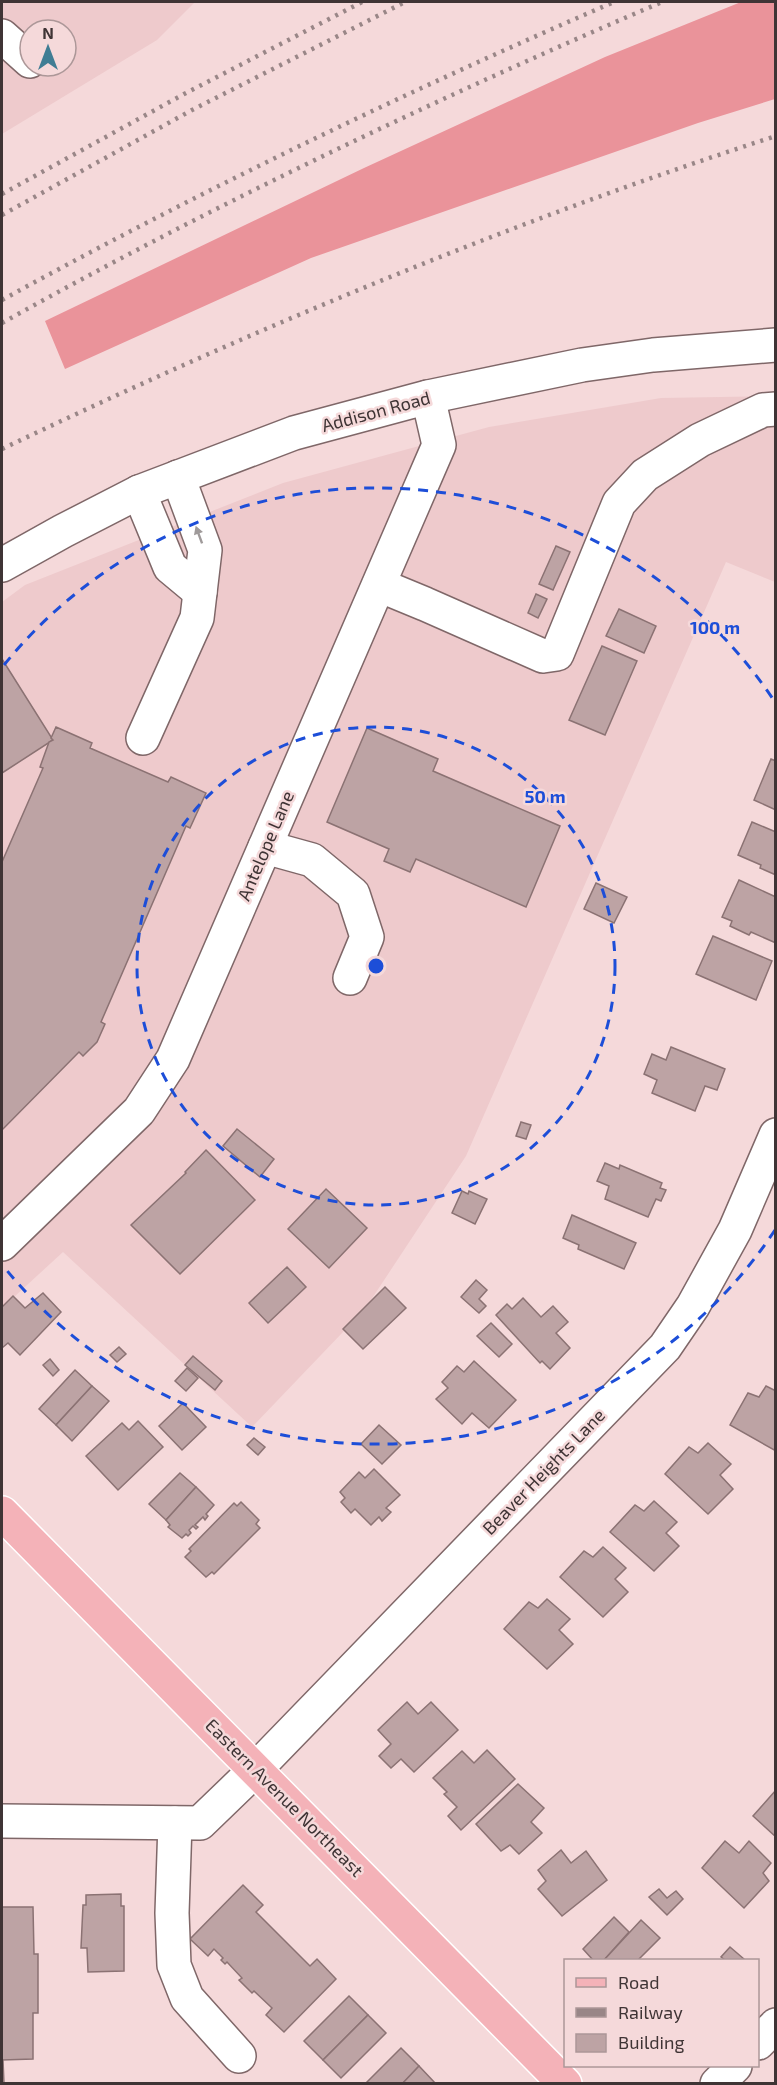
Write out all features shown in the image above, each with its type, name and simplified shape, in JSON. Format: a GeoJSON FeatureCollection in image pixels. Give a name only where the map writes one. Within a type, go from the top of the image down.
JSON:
{"type":"FeatureCollection","features":[{"type":"Feature","properties":{"kind":"main road","name":"Eastern Avenue Northeast"},"geometry":{"type":"LineString","coordinates":[[2,1513],[565,2084]]}},
{"type":"Feature","properties":{"kind":"street"},"geometry":{"type":"LineString","coordinates":[[2,36],[18,50]]}},
{"type":"Feature","properties":{"kind":"street","name":"Addison Road"},"geometry":{"type":"LineString","coordinates":[[2,565],[139,492],[294,434],[428,397],[582,365],[653,355],[776,345]]}},
{"type":"Feature","properties":{"kind":"street","name":"Antelope Lane"},"geometry":{"type":"LineString","coordinates":[[2,1244],[139,1111],[173,1059],[439,445],[428,397]]}},
{"type":"Feature","properties":{"kind":"street"},"geometry":{"type":"LineString","coordinates":[[379,585],[543,656],[557,654],[620,502],[645,475],[700,440],[763,410],[776,409]]}},
{"type":"Feature","properties":{"kind":"street"},"geometry":{"type":"LineString","coordinates":[[143,738],[197,618],[205,550],[178,477]]}},
{"type":"Feature","properties":{"kind":"street"},"geometry":{"type":"LineString","coordinates":[[139,492],[170,567],[200,592]]}},
{"type":"Feature","properties":{"kind":"street"},"geometry":{"type":"LineString","coordinates":[[265,847],[312,860],[353,894],[367,937],[350,978]]}},
{"type":"Feature","properties":{"kind":"street","name":"Beaver Heights Lane"},"geometry":{"type":"LineString","coordinates":[[2,1821],[200,1823],[256,1769],[665,1347],[693,1306],[735,1230],[776,1135]]}},
{"type":"Feature","properties":{"kind":"street"},"geometry":{"type":"LineString","coordinates":[[175,1823],[172,1913],[174,1965],[187,1998],[239,2056]]}},
{"type":"Feature","properties":{"kind":"street"},"geometry":{"type":"LineString","coordinates":[[759,2042],[776,2025]]}},
{"type":"Feature","properties":{"kind":"street"},"geometry":{"type":"LineString","coordinates":[[717,2084],[734,2067]]}},
{"type":"Feature","properties":{"kind":"shaded area"},"geometry":{"type":"Polygon","coordinates":[[[2,2],[195,2],[157,40],[2,134],[2,2]]]}},
{"type":"Feature","properties":{"kind":"shaded area"},"geometry":{"type":"Polygon","coordinates":[[[741,2],[775,2],[775,99],[698,123],[311,258],[65,369],[45,321],[364,168],[605,57],[741,2]]]}},
{"type":"Feature","properties":{"kind":"shaded area"},"geometry":{"type":"Polygon","coordinates":[[[775,396],[775,582],[726,562],[466,1156],[365,1309],[252,1427],[63,1252],[2,1308],[2,602],[25,585],[283,483],[489,427],[661,398],[775,396]]]}},
{"type":"Feature","properties":{"kind":"building"},"geometry":{"type":"Polygon","coordinates":[[[556,546],[570,552],[553,590],[539,584],[556,546]]]}},
{"type":"Feature","properties":{"kind":"building"},"geometry":{"type":"Polygon","coordinates":[[[536,594],[547,599],[538,618],[528,613],[536,594]]]}},
{"type":"Feature","properties":{"kind":"building"},"geometry":{"type":"Polygon","coordinates":[[[619,609],[656,626],[644,653],[606,636],[619,609]]]}},
{"type":"Feature","properties":{"kind":"building"},"geometry":{"type":"Polygon","coordinates":[[[602,646],[637,661],[605,735],[569,720],[602,646]]]}},
{"type":"Feature","properties":{"kind":"building"},"geometry":{"type":"Polygon","coordinates":[[[2,659],[53,740],[2,773],[2,659]]]}},
{"type":"Feature","properties":{"kind":"building"},"geometry":{"type":"Polygon","coordinates":[[[56,727],[92,743],[90,748],[168,782],[171,777],[206,793],[190,828],[186,826],[101,1022],[105,1024],[97,1042],[83,1056],[79,1052],[2,1130],[2,862],[43,768],[40,767],[49,742],[53,740],[51,738],[56,727]]]}},
{"type":"Feature","properties":{"kind":"building"},"geometry":{"type":"Polygon","coordinates":[[[367,728],[438,759],[433,771],[560,826],[526,907],[416,859],[410,872],[384,861],[389,849],[327,822],[367,728]]]}},
{"type":"Feature","properties":{"kind":"building"},"geometry":{"type":"Polygon","coordinates":[[[771,759],[776,761],[776,810],[754,800],[771,759]]]}},
{"type":"Feature","properties":{"kind":"building"},"geometry":{"type":"Polygon","coordinates":[[[752,822],[776,832],[776,875],[760,868],[761,865],[738,855],[752,822]]]}},
{"type":"Feature","properties":{"kind":"building"},"geometry":{"type":"Polygon","coordinates":[[[739,880],[776,897],[776,943],[751,932],[749,935],[730,926],[732,921],[722,917],[739,880]]]}},
{"type":"Feature","properties":{"kind":"building"},"geometry":{"type":"Polygon","coordinates":[[[596,883],[627,897],[614,923],[584,909],[596,883]]]}},
{"type":"Feature","properties":{"kind":"building"},"geometry":{"type":"Polygon","coordinates":[[[713,936],[772,961],[756,1000],[696,974],[713,936]]]}},
{"type":"Feature","properties":{"kind":"building"},"geometry":{"type":"Polygon","coordinates":[[[671,1047],[725,1069],[717,1090],[705,1086],[695,1111],[652,1093],[657,1080],[644,1074],[652,1054],[666,1060],[671,1047]]]}},
{"type":"Feature","properties":{"kind":"building"},"geometry":{"type":"Polygon","coordinates":[[[521,1122],[531,1125],[526,1139],[516,1136],[521,1122]]]}},
{"type":"Feature","properties":{"kind":"building"},"geometry":{"type":"Polygon","coordinates":[[[237,1129],[274,1159],[260,1177],[223,1146],[237,1129]]]}},
{"type":"Feature","properties":{"kind":"building"},"geometry":{"type":"Polygon","coordinates":[[[206,1150],[255,1200],[180,1274],[131,1225],[186,1173],[206,1150]]]}},
{"type":"Feature","properties":{"kind":"building"},"geometry":{"type":"Polygon","coordinates":[[[605,1163],[619,1169],[620,1165],[662,1183],[660,1188],[666,1190],[661,1201],[656,1199],[648,1217],[605,1199],[609,1186],[597,1181],[605,1163]]]}},
{"type":"Feature","properties":{"kind":"building"},"geometry":{"type":"Polygon","coordinates":[[[326,1189],[367,1228],[329,1268],[288,1229],[326,1189]]]}},
{"type":"Feature","properties":{"kind":"building"},"geometry":{"type":"Polygon","coordinates":[[[462,1191],[468,1194],[469,1191],[487,1199],[475,1224],[452,1213],[462,1191]]]}},
{"type":"Feature","properties":{"kind":"building"},"geometry":{"type":"Polygon","coordinates":[[[572,1215],[636,1243],[624,1269],[578,1249],[579,1245],[563,1238],[572,1215]]]}},
{"type":"Feature","properties":{"kind":"building"},"geometry":{"type":"Polygon","coordinates":[[[287,1267],[306,1287],[268,1323],[249,1303],[287,1267]]]}},
{"type":"Feature","properties":{"kind":"building"},"geometry":{"type":"Polygon","coordinates":[[[476,1280],[487,1290],[479,1299],[486,1306],[479,1313],[461,1297],[476,1280]]]}},
{"type":"Feature","properties":{"kind":"building"},"geometry":{"type":"Polygon","coordinates":[[[385,1287],[406,1308],[363,1349],[343,1329],[385,1287]]]}},
{"type":"Feature","properties":{"kind":"building"},"geometry":{"type":"Polygon","coordinates":[[[43,1293],[61,1312],[20,1355],[8,1343],[2,1348],[2,1307],[13,1296],[25,1308],[43,1293]]]}},
{"type":"Feature","properties":{"kind":"building"},"geometry":{"type":"Polygon","coordinates":[[[523,1298],[541,1317],[553,1306],[568,1322],[556,1333],[570,1348],[550,1369],[542,1361],[540,1363],[496,1315],[507,1304],[512,1309],[523,1298]]]}},
{"type":"Feature","properties":{"kind":"building"},"geometry":{"type":"Polygon","coordinates":[[[491,1323],[512,1344],[499,1357],[477,1336],[491,1323]]]}},
{"type":"Feature","properties":{"kind":"building"},"geometry":{"type":"Polygon","coordinates":[[[119,1347],[126,1354],[117,1362],[110,1355],[119,1347]]]}},
{"type":"Feature","properties":{"kind":"building"},"geometry":{"type":"Polygon","coordinates":[[[193,1356],[222,1381],[215,1390],[185,1365],[193,1356]]]}},
{"type":"Feature","properties":{"kind":"building"},"geometry":{"type":"Polygon","coordinates":[[[50,1359],[59,1370],[53,1376],[43,1365],[50,1359]]]}},
{"type":"Feature","properties":{"kind":"building"},"geometry":{"type":"Polygon","coordinates":[[[474,1361],[516,1400],[489,1428],[472,1413],[462,1424],[436,1399],[448,1388],[442,1382],[457,1366],[464,1372],[474,1361]]]}},
{"type":"Feature","properties":{"kind":"building"},"geometry":{"type":"Polygon","coordinates":[[[187,1368],[198,1378],[186,1391],[175,1381],[187,1368]]]}},
{"type":"Feature","properties":{"kind":"building"},"geometry":{"type":"Polygon","coordinates":[[[75,1370],[92,1386],[56,1425],[39,1409],[75,1370]]]}},
{"type":"Feature","properties":{"kind":"building"},"geometry":{"type":"Polygon","coordinates":[[[92,1386],[109,1401],[72,1441],[56,1425],[92,1386]]]}},
{"type":"Feature","properties":{"kind":"building"},"geometry":{"type":"Polygon","coordinates":[[[766,1386],[776,1391],[776,1451],[730,1425],[748,1393],[759,1397],[766,1386]]]}},
{"type":"Feature","properties":{"kind":"building"},"geometry":{"type":"Polygon","coordinates":[[[183,1403],[206,1427],[182,1450],[159,1426],[183,1403]]]}},
{"type":"Feature","properties":{"kind":"building"},"geometry":{"type":"Polygon","coordinates":[[[138,1421],[163,1447],[118,1490],[86,1456],[122,1423],[129,1430],[138,1421]]]}},
{"type":"Feature","properties":{"kind":"building"},"geometry":{"type":"Polygon","coordinates":[[[379,1425],[401,1445],[382,1464],[361,1444],[379,1425]]]}},
{"type":"Feature","properties":{"kind":"building"},"geometry":{"type":"Polygon","coordinates":[[[254,1438],[265,1447],[258,1455],[247,1445],[254,1438]]]}},
{"type":"Feature","properties":{"kind":"building"},"geometry":{"type":"Polygon","coordinates":[[[708,1443],[731,1464],[720,1475],[733,1489],[708,1514],[665,1474],[689,1447],[698,1453],[708,1443]]]}},
{"type":"Feature","properties":{"kind":"building"},"geometry":{"type":"Polygon","coordinates":[[[374,1469],[400,1495],[386,1508],[391,1512],[382,1521],[379,1517],[371,1525],[355,1509],[351,1513],[341,1502],[345,1498],[340,1492],[359,1472],[365,1478],[374,1469]]]}},
{"type":"Feature","properties":{"kind":"building"},"geometry":{"type":"Polygon","coordinates":[[[180,1473],[196,1487],[166,1520],[149,1504],[180,1473]]]}},
{"type":"Feature","properties":{"kind":"building"},"geometry":{"type":"Polygon","coordinates":[[[196,1487],[214,1505],[206,1514],[208,1516],[205,1520],[203,1517],[195,1525],[198,1527],[196,1529],[193,1526],[189,1530],[191,1533],[182,1538],[168,1527],[170,1525],[166,1520],[196,1487]]]}},
{"type":"Feature","properties":{"kind":"building"},"geometry":{"type":"Polygon","coordinates":[[[654,1501],[677,1522],[666,1533],[679,1546],[654,1571],[610,1532],[635,1505],[644,1511],[654,1501]]]}},
{"type":"Feature","properties":{"kind":"building"},"geometry":{"type":"Polygon","coordinates":[[[241,1502],[259,1520],[256,1524],[260,1528],[214,1574],[212,1572],[206,1577],[185,1557],[191,1551],[189,1549],[234,1503],[237,1506],[241,1502]]]}},
{"type":"Feature","properties":{"kind":"building"},"geometry":{"type":"Polygon","coordinates":[[[603,1547],[626,1568],[615,1579],[628,1592],[603,1617],[560,1577],[584,1551],[593,1557],[603,1547]]]}},
{"type":"Feature","properties":{"kind":"building"},"geometry":{"type":"Polygon","coordinates":[[[547,1599],[570,1619],[559,1630],[573,1644],[547,1669],[504,1629],[529,1602],[538,1608],[547,1599]]]}},
{"type":"Feature","properties":{"kind":"building"},"geometry":{"type":"Polygon","coordinates":[[[407,1702],[418,1714],[431,1702],[458,1730],[414,1772],[401,1759],[391,1768],[379,1756],[391,1744],[378,1730],[407,1702]]]}},
{"type":"Feature","properties":{"kind":"building"},"geometry":{"type":"Polygon","coordinates":[[[487,1750],[515,1779],[461,1830],[448,1816],[457,1807],[444,1794],[447,1792],[433,1778],[462,1751],[474,1763],[487,1750]]]}},
{"type":"Feature","properties":{"kind":"building"},"geometry":{"type":"Polygon","coordinates":[[[518,1784],[544,1808],[531,1822],[542,1833],[519,1854],[510,1845],[501,1851],[476,1824],[518,1784]]]}},
{"type":"Feature","properties":{"kind":"building"},"geometry":{"type":"Polygon","coordinates":[[[776,1790],[776,1837],[753,1816],[776,1790]]]}},
{"type":"Feature","properties":{"kind":"building"},"geometry":{"type":"Polygon","coordinates":[[[725,1841],[739,1853],[749,1841],[771,1863],[763,1873],[769,1881],[744,1908],[702,1868],[725,1841]]]}},
{"type":"Feature","properties":{"kind":"building"},"geometry":{"type":"Polygon","coordinates":[[[561,1850],[571,1863],[586,1851],[607,1880],[562,1916],[538,1889],[546,1881],[538,1870],[561,1850]]]}},
{"type":"Feature","properties":{"kind":"building"},"geometry":{"type":"Polygon","coordinates":[[[243,1885],[263,1905],[256,1912],[310,1966],[317,1959],[336,1979],[284,2032],[266,2015],[272,2008],[239,1980],[242,1978],[227,1962],[225,1964],[221,1960],[223,1958],[214,1949],[208,1956],[190,1939],[243,1885]]]}},
{"type":"Feature","properties":{"kind":"building"},"geometry":{"type":"Polygon","coordinates":[[[659,1889],[667,1898],[676,1891],[683,1899],[667,1915],[649,1897],[659,1889]]]}},
{"type":"Feature","properties":{"kind":"building"},"geometry":{"type":"Polygon","coordinates":[[[121,1894],[121,1906],[124,1906],[124,1971],[88,1972],[87,1948],[81,1948],[83,1905],[86,1905],[86,1895],[121,1894]]]}},
{"type":"Feature","properties":{"kind":"building"},"geometry":{"type":"Polygon","coordinates":[[[2,1907],[33,1907],[34,1954],[38,1954],[38,2013],[33,2013],[33,2059],[2,2060],[2,1907]]]}},
{"type":"Feature","properties":{"kind":"building"},"geometry":{"type":"Polygon","coordinates":[[[614,1917],[629,1932],[605,1959],[592,1959],[583,1949],[614,1917]]]}},
{"type":"Feature","properties":{"kind":"building"},"geometry":{"type":"Polygon","coordinates":[[[641,1920],[660,1938],[639,1959],[605,1959],[641,1920]]]}},
{"type":"Feature","properties":{"kind":"building"},"geometry":{"type":"Polygon","coordinates":[[[730,1947],[744,1959],[724,1959],[721,1957],[730,1947]]]}},
{"type":"Feature","properties":{"kind":"building"},"geometry":{"type":"Polygon","coordinates":[[[349,1996],[368,2015],[323,2060],[304,2041],[349,1996]]]}},
{"type":"Feature","properties":{"kind":"building"},"geometry":{"type":"Polygon","coordinates":[[[368,2015],[386,2033],[341,2078],[323,2060],[368,2015]]]}},
{"type":"Feature","properties":{"kind":"building"},"geometry":{"type":"Polygon","coordinates":[[[401,2048],[419,2066],[402,2084],[365,2084],[401,2048]]]}},
{"type":"Feature","properties":{"kind":"building"},"geometry":{"type":"Polygon","coordinates":[[[3,2060],[4,2084],[2,2084],[3,2060]]]}},
{"type":"Feature","properties":{"kind":"building"},"geometry":{"type":"Polygon","coordinates":[[[419,2066],[436,2084],[402,2084],[419,2066]]]}},
{"type":"Feature","properties":{"kind":"railway"},"geometry":{"type":"LineString","coordinates":[[2,194],[184,94],[362,2]]}},
{"type":"Feature","properties":{"kind":"railway"},"geometry":{"type":"LineString","coordinates":[[2,215],[192,110],[405,2]]}},
{"type":"Feature","properties":{"kind":"railway"},"geometry":{"type":"LineString","coordinates":[[2,300],[152,220],[304,144],[458,71],[614,2]]}},
{"type":"Feature","properties":{"kind":"railway"},"geometry":{"type":"LineString","coordinates":[[2,323],[245,194],[410,114],[662,2]]}},
{"type":"Feature","properties":{"kind":"railway"},"geometry":{"type":"LineString","coordinates":[[2,449],[191,362],[383,280],[578,204],[776,136]]}}]}
